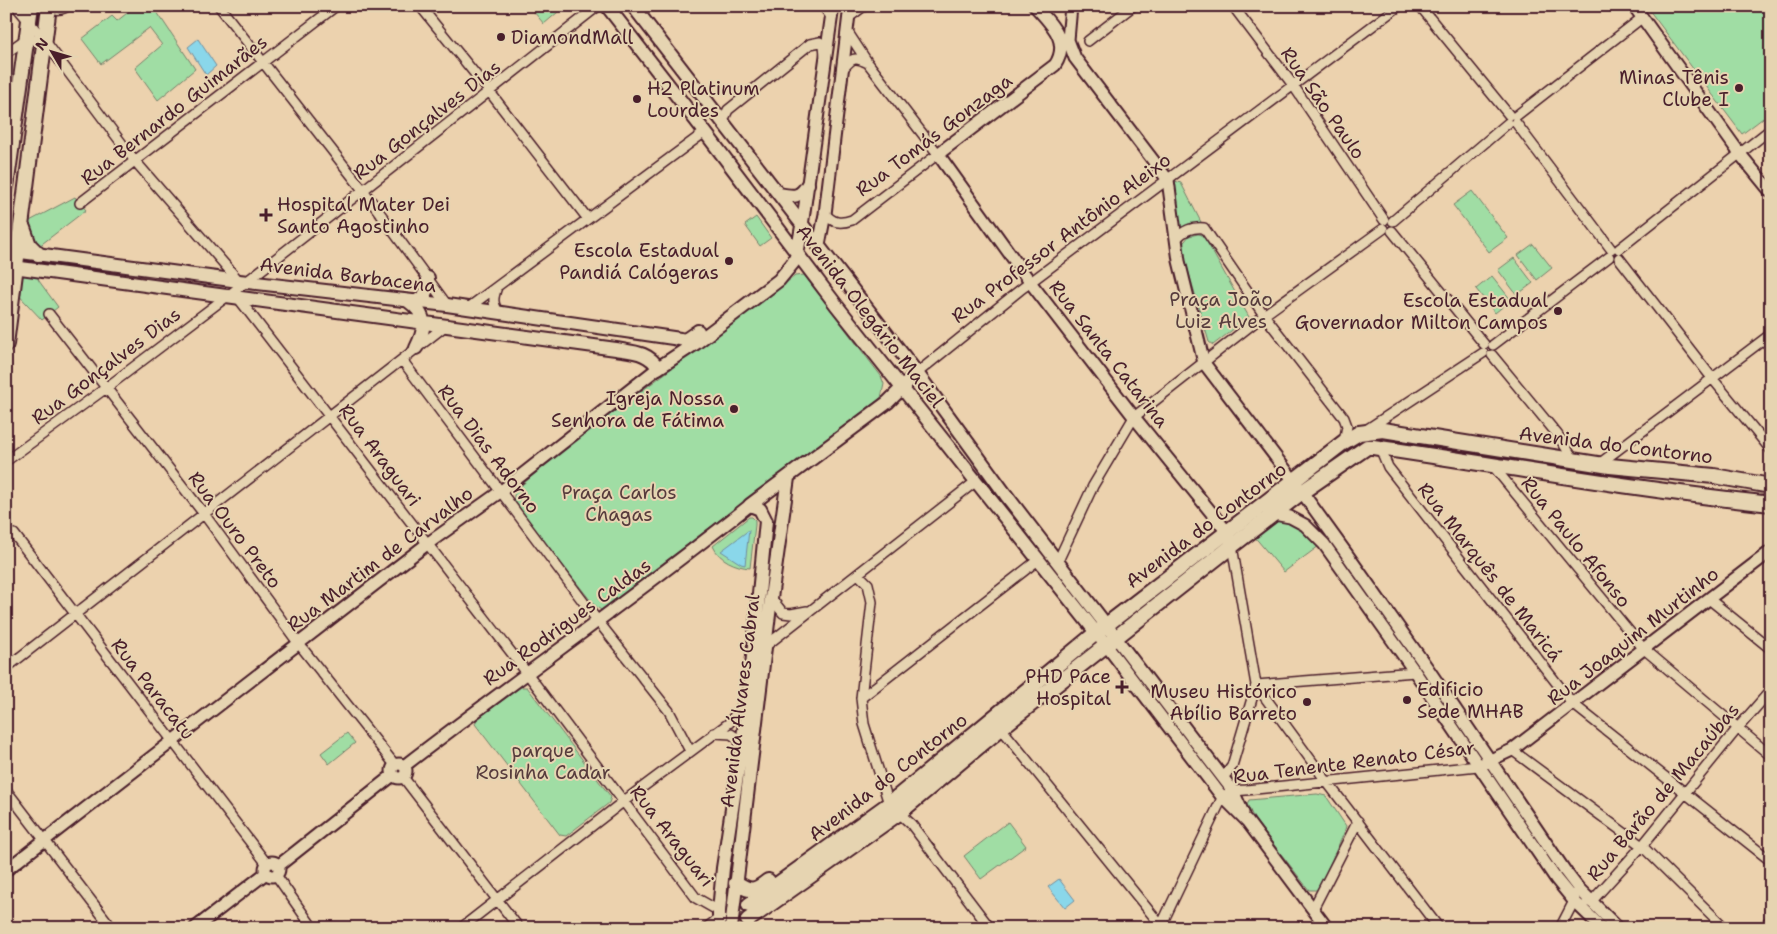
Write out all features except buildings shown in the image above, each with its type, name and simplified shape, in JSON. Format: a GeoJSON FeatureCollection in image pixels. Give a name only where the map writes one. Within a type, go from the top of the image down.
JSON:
{"type":"FeatureCollection","features":[{"type":"Feature","properties":{"kind":"main road"},"geometry":{"type":"LineString","coordinates":[[6,187],[31,6]]}},
{"type":"Feature","properties":{"kind":"main road"},"geometry":{"type":"LineString","coordinates":[[6,344],[12,251],[22,225],[50,6]]}},
{"type":"Feature","properties":{"kind":"main road","name":"Avenida Olegário Maciel"},"geometry":{"type":"LineString","coordinates":[[607,6],[797,255],[954,452],[975,482],[1038,560],[1111,641]]}},
{"type":"Feature","properties":{"kind":"main road","name":"Avenida Olegário Maciel"},"geometry":{"type":"LineString","coordinates":[[633,6],[917,373],[1057,563],[1101,629]]}},
{"type":"Feature","properties":{"kind":"main road"},"geometry":{"type":"LineString","coordinates":[[779,194],[798,195],[804,192],[808,184]]}},
{"type":"Feature","properties":{"kind":"main road"},"geometry":{"type":"LineString","coordinates":[[22,225],[29,246],[38,254]]}},
{"type":"Feature","properties":{"kind":"main road"},"geometry":{"type":"LineString","coordinates":[[797,255],[802,226]]}},
{"type":"Feature","properties":{"kind":"main road","name":"Avenida Barbacena"},"geometry":{"type":"LineString","coordinates":[[12,251],[242,282],[447,305],[685,340],[763,283],[779,280]]}},
{"type":"Feature","properties":{"kind":"main road","name":"Rua Martim de Carvalho"},"geometry":{"type":"LineString","coordinates":[[658,368],[779,280],[797,255]]}},
{"type":"Feature","properties":{"kind":"main road","name":"Avenida Barbacena"},"geometry":{"type":"LineString","coordinates":[[11,267],[611,348],[646,355],[658,368]]}},
{"type":"Feature","properties":{"kind":"main road"},"geometry":{"type":"LineString","coordinates":[[416,348],[422,336],[423,323],[421,312],[411,301],[422,298],[426,294],[428,278]]}},
{"type":"Feature","properties":{"kind":"main road"},"geometry":{"type":"LineString","coordinates":[[232,298],[241,290],[242,282]]}},
{"type":"Feature","properties":{"kind":"main road"},"geometry":{"type":"LineString","coordinates":[[496,333],[501,321],[499,313]]}},
{"type":"Feature","properties":{"kind":"main road"},"geometry":{"type":"LineString","coordinates":[[538,338],[536,328],[541,319]]}},
{"type":"Feature","properties":{"kind":"main road"},"geometry":{"type":"LineString","coordinates":[[611,348],[611,338],[614,330]]}},
{"type":"Feature","properties":{"kind":"main road","name":"Rua Professor Antônio Aleixo"},"geometry":{"type":"LineString","coordinates":[[750,505],[888,402],[917,373]]}},
{"type":"Feature","properties":{"kind":"main road","name":"Avenida do Contorno"},"geometry":{"type":"LineString","coordinates":[[749,905],[894,808],[1001,728],[1274,514],[1298,487],[1344,442],[1359,433],[1383,430],[1556,458],[1714,476],[1771,486]]}},
{"type":"Feature","properties":{"kind":"main road","name":"Avenida do Contorno"},"geometry":{"type":"LineString","coordinates":[[750,924],[894,808],[1101,629],[1227,532],[1361,450],[1373,447],[1608,483],[1771,504]]}},
{"type":"Feature","properties":{"kind":"main road","name":"Avenida Álvares Cabral"},"geometry":{"type":"LineString","coordinates":[[731,928],[771,598],[788,478]]}},
{"type":"Feature","properties":{"kind":"main road"},"geometry":{"type":"LineString","coordinates":[[975,482],[984,480],[1006,495]]}},
{"type":"Feature","properties":{"kind":"main road","name":"Avenida Álvares Cabral"},"geometry":{"type":"LineString","coordinates":[[719,919],[723,868],[749,697],[766,522],[760,509],[750,505]]}},
{"type":"Feature","properties":{"kind":"main road"},"geometry":{"type":"LineString","coordinates":[[743,742],[746,759],[742,800],[746,811]]}},
{"type":"Feature","properties":{"kind":"main road"},"geometry":{"type":"LineString","coordinates":[[736,883],[747,889],[754,890],[838,832],[894,808]]}},
{"type":"Feature","properties":{"kind":"street"},"geometry":{"type":"LineString","coordinates":[[16,6],[45,41],[135,161],[242,282]]}},
{"type":"Feature","properties":{"kind":"street"},"geometry":{"type":"LineString","coordinates":[[50,6],[57,10],[67,6]]}},
{"type":"Feature","properties":{"kind":"street"},"geometry":{"type":"LineString","coordinates":[[219,6],[363,190],[447,305]]}},
{"type":"Feature","properties":{"kind":"street","name":"Rua Bernardo Guimarães"},"geometry":{"type":"LineString","coordinates":[[80,203],[336,6]]}},
{"type":"Feature","properties":{"kind":"street"},"geometry":{"type":"LineString","coordinates":[[420,6],[489,91],[588,219]]}},
{"type":"Feature","properties":{"kind":"street","name":"Rua Gonçalves Dias"},"geometry":{"type":"LineString","coordinates":[[242,282],[598,6]]}},
{"type":"Feature","properties":{"kind":"street"},"geometry":{"type":"LineString","coordinates":[[802,226],[833,12],[823,6]]}},
{"type":"Feature","properties":{"kind":"street"},"geometry":{"type":"LineString","coordinates":[[819,246],[825,214],[849,12],[864,6]]}},
{"type":"Feature","properties":{"kind":"street"},"geometry":{"type":"LineString","coordinates":[[1035,6],[1055,30],[1061,32],[1068,31]]}},
{"type":"Feature","properties":{"kind":"street"},"geometry":{"type":"LineString","coordinates":[[1071,6],[1068,31],[1071,50],[1168,180],[1179,261],[1204,363],[1298,487],[1428,669],[1578,888],[1618,928]]}},
{"type":"Feature","properties":{"kind":"street"},"geometry":{"type":"LineString","coordinates":[[1088,41],[1133,6]]}},
{"type":"Feature","properties":{"kind":"street","name":"Rua São Paulo"},"geometry":{"type":"LineString","coordinates":[[1232,6],[1293,85],[1388,225],[1557,434],[1574,460]]}},
{"type":"Feature","properties":{"kind":"street","name":"Rua Professor Antônio Aleixo"},"geometry":{"type":"LineString","coordinates":[[917,373],[1030,282],[1400,6]]}},
{"type":"Feature","properties":{"kind":"street"},"geometry":{"type":"LineString","coordinates":[[1420,6],[1512,119],[1712,378],[1771,450]]}},
{"type":"Feature","properties":{"kind":"street"},"geometry":{"type":"LineString","coordinates":[[1634,6],[1740,154],[1771,192]]}},
{"type":"Feature","properties":{"kind":"street"},"geometry":{"type":"LineString","coordinates":[[1057,563],[1093,486],[1134,417],[1264,315],[1388,225],[1512,119],[1643,17]]}},
{"type":"Feature","properties":{"kind":"street","name":"Rua Santa Catarina"},"geometry":{"type":"LineString","coordinates":[[847,30],[868,63],[938,154],[1030,282],[1134,417],[1227,532],[1232,546]]}},
{"type":"Feature","properties":{"kind":"street","name":"Rua Tomás Gonzaga"},"geometry":{"type":"LineString","coordinates":[[825,214],[836,223],[852,220],[1055,65],[1062,52],[1055,30]]}},
{"type":"Feature","properties":{"kind":"street"},"geometry":{"type":"LineString","coordinates":[[6,53],[26,39],[45,41]]}},
{"type":"Feature","properties":{"kind":"street"},"geometry":{"type":"LineString","coordinates":[[723,121],[728,110],[810,44],[820,42],[824,45],[826,58]]}},
{"type":"Feature","properties":{"kind":"street"},"geometry":{"type":"LineString","coordinates":[[6,56],[15,56],[23,59]]}},
{"type":"Feature","properties":{"kind":"street"},"geometry":{"type":"LineString","coordinates":[[842,70],[850,60],[859,58],[868,63]]}},
{"type":"Feature","properties":{"kind":"street"},"geometry":{"type":"LineString","coordinates":[[1364,432],[1488,349],[1615,253],[1771,129]]}},
{"type":"Feature","properties":{"kind":"street"},"geometry":{"type":"LineString","coordinates":[[468,308],[705,132]]}},
{"type":"Feature","properties":{"kind":"street"},"geometry":{"type":"LineString","coordinates":[[1176,239],[1186,230],[1195,227],[1204,228],[1264,315],[1344,418],[1347,426],[1344,442]]}},
{"type":"Feature","properties":{"kind":"street"},"geometry":{"type":"LineString","coordinates":[[497,287],[493,298],[494,306],[499,313]]}},
{"type":"Feature","properties":{"kind":"street","name":"Rua Gonçalves Dias"},"geometry":{"type":"LineString","coordinates":[[8,458],[232,298]]}},
{"type":"Feature","properties":{"kind":"street","name":"Rua Araguari"},"geometry":{"type":"LineString","coordinates":[[232,298],[329,416],[526,672],[696,898],[719,919]]}},
{"type":"Feature","properties":{"kind":"street","name":"Rua Ouro Preto"},"geometry":{"type":"LineString","coordinates":[[49,314],[204,514],[300,644],[519,928]]}},
{"type":"Feature","properties":{"kind":"street"},"geometry":{"type":"LineString","coordinates":[[6,668],[445,326]]}},
{"type":"Feature","properties":{"kind":"street"},"geometry":{"type":"LineString","coordinates":[[1599,464],[1771,334]]}},
{"type":"Feature","properties":{"kind":"street","name":"Rua Dias Adorno"},"geometry":{"type":"LineString","coordinates":[[402,360],[597,620],[669,711],[690,750]]}},
{"type":"Feature","properties":{"kind":"street","name":"Rua Martim de Carvalho"},"geometry":{"type":"LineString","coordinates":[[6,870],[427,544],[500,492],[658,368]]}},
{"type":"Feature","properties":{"kind":"street"},"geometry":{"type":"LineString","coordinates":[[1556,458],[1557,434]]}},
{"type":"Feature","properties":{"kind":"street","name":"Rua Marquês de Maricá"},"geometry":{"type":"LineString","coordinates":[[1380,448],[1388,468],[1573,704],[1771,861]]}},
{"type":"Feature","properties":{"kind":"street","name":"Rua Paulo Afonso"},"geometry":{"type":"LineString","coordinates":[[1493,466],[1642,648],[1771,756]]}},
{"type":"Feature","properties":{"kind":"street"},"geometry":{"type":"LineString","coordinates":[[752,658],[810,610],[975,482]]}},
{"type":"Feature","properties":{"kind":"street","name":"Rua Rodrigues Caldas"},"geometry":{"type":"LineString","coordinates":[[195,928],[526,672],[633,596],[750,505]]}},
{"type":"Feature","properties":{"kind":"street"},"geometry":{"type":"LineString","coordinates":[[1274,514],[1290,517],[1305,525],[1324,544],[1415,672],[1556,879],[1574,901],[1602,928]]}},
{"type":"Feature","properties":{"kind":"street","name":"Rua Paracatu"},"geometry":{"type":"LineString","coordinates":[[14,534],[272,869],[313,928]]}},
{"type":"Feature","properties":{"kind":"street"},"geometry":{"type":"LineString","coordinates":[[1222,775],[1227,773],[1232,766],[1256,685],[1232,546]]}},
{"type":"Feature","properties":{"kind":"street","name":"Rua Joaquim Murtinho"},"geometry":{"type":"LineString","coordinates":[[1490,762],[1512,750],[1642,648],[1771,551]]}},
{"type":"Feature","properties":{"kind":"street"},"geometry":{"type":"LineString","coordinates":[[861,698],[1038,560]]}},
{"type":"Feature","properties":{"kind":"street"},"geometry":{"type":"LineString","coordinates":[[858,574],[868,584],[872,602],[861,698],[864,724],[894,808],[910,824],[990,928]]}},
{"type":"Feature","properties":{"kind":"street"},"geometry":{"type":"LineString","coordinates":[[771,598],[783,613],[791,614],[810,610]]}},
{"type":"Feature","properties":{"kind":"street"},"geometry":{"type":"LineString","coordinates":[[1709,599],[1771,649]]}},
{"type":"Feature","properties":{"kind":"street"},"geometry":{"type":"LineString","coordinates":[[1111,641],[1222,775],[1234,791],[1247,821]]}},
{"type":"Feature","properties":{"kind":"street"},"geometry":{"type":"LineString","coordinates":[[1111,641],[1223,796],[1247,821],[1327,928]]}},
{"type":"Feature","properties":{"kind":"street"},"geometry":{"type":"LineString","coordinates":[[1256,685],[1415,672]]}},
{"type":"Feature","properties":{"kind":"street"},"geometry":{"type":"LineString","coordinates":[[1256,685],[1327,782],[1439,928]]}},
{"type":"Feature","properties":{"kind":"street","name":"Rua Barão de Macaúbas"},"geometry":{"type":"LineString","coordinates":[[1574,901],[1591,902],[1642,846],[1771,690]]}},
{"type":"Feature","properties":{"kind":"street"},"geometry":{"type":"LineString","coordinates":[[461,928],[690,750],[729,723],[749,697]]}},
{"type":"Feature","properties":{"kind":"street"},"geometry":{"type":"LineString","coordinates":[[1001,728],[1161,927],[1223,796]]}},
{"type":"Feature","properties":{"kind":"street"},"geometry":{"type":"LineString","coordinates":[[713,733],[731,734],[743,742]]}},
{"type":"Feature","properties":{"kind":"street"},"geometry":{"type":"LineString","coordinates":[[1512,750],[1642,846],[1726,928]]}},
{"type":"Feature","properties":{"kind":"street","name":"Rua Tenente Renato César"},"geometry":{"type":"LineString","coordinates":[[1223,796],[1234,791],[1478,766],[1490,762]]}},
{"type":"Feature","properties":{"kind":"street"},"geometry":{"type":"LineString","coordinates":[[6,790],[112,928]]}},
{"type":"Feature","properties":{"kind":"street"},"geometry":{"type":"LineString","coordinates":[[1313,910],[1358,822]]}},
{"type":"Feature","properties":{"kind":"street"},"geometry":{"type":"LineString","coordinates":[[1560,928],[1574,901],[1578,888]]}},
{"type":"Feature","properties":{"kind":"street"},"geometry":{"type":"LineString","coordinates":[[706,928],[719,919]]}},
{"type":"Feature","properties":{"kind":"street"},"geometry":{"type":"LineString","coordinates":[[1763,928],[1771,919]]}},
{"type":"Feature","properties":{"kind":"green space"},"geometry":{"type":"Polygon","coordinates":[[[136,6],[153,6],[195,69],[158,100],[135,68],[162,45],[149,28],[101,64],[82,39],[112,16],[117,21],[136,6]]]}},
{"type":"Feature","properties":{"kind":"green space"},"geometry":{"type":"Polygon","coordinates":[[[541,6],[565,6],[544,24],[534,12],[541,6]]]}},
{"type":"Feature","properties":{"kind":"green space","name":"Minas Tênis Clube I"},"geometry":{"type":"Polygon","coordinates":[[[1646,6],[1771,6],[1771,112],[1742,134],[1646,6]]]}},
{"type":"Feature","properties":{"kind":"green space"},"geometry":{"type":"Polygon","coordinates":[[[1169,179],[1181,183],[1204,228],[1176,239],[1169,179]]]}},
{"type":"Feature","properties":{"kind":"green space"},"geometry":{"type":"Polygon","coordinates":[[[1472,191],[1508,238],[1489,252],[1453,205],[1472,191]]]}},
{"type":"Feature","properties":{"kind":"green space"},"geometry":{"type":"Polygon","coordinates":[[[75,197],[86,210],[34,250],[38,254],[35,270],[39,281],[58,307],[42,320],[13,289],[6,287],[6,228],[22,225],[75,197]]]}},
{"type":"Feature","properties":{"kind":"green space"},"geometry":{"type":"Polygon","coordinates":[[[756,217],[771,238],[760,246],[745,225],[756,217]]]}},
{"type":"Feature","properties":{"kind":"green space","name":"Praça João Luiz Alves"},"geometry":{"type":"Polygon","coordinates":[[[1203,235],[1249,317],[1213,345],[1209,342],[1181,246],[1189,236],[1203,235]]]}},
{"type":"Feature","properties":{"kind":"green space"},"geometry":{"type":"Polygon","coordinates":[[[1533,244],[1552,268],[1537,280],[1518,255],[1533,244]]]}},
{"type":"Feature","properties":{"kind":"green space"},"geometry":{"type":"Polygon","coordinates":[[[1514,258],[1533,283],[1517,295],[1498,270],[1514,258]]]}},
{"type":"Feature","properties":{"kind":"green space","name":"Praça Carlos Chagas"},"geometry":{"type":"Polygon","coordinates":[[[804,275],[881,376],[884,384],[881,398],[601,610],[594,605],[514,503],[514,492],[556,455],[795,276],[804,275]]]}},
{"type":"Feature","properties":{"kind":"green space"},"geometry":{"type":"Polygon","coordinates":[[[1492,276],[1511,300],[1495,313],[1476,289],[1492,276]]]}},
{"type":"Feature","properties":{"kind":"green space"},"geometry":{"type":"Polygon","coordinates":[[[749,517],[755,520],[750,568],[728,562],[719,555],[713,546],[749,517]]]}},
{"type":"Feature","properties":{"kind":"green space"},"geometry":{"type":"Polygon","coordinates":[[[1271,521],[1288,521],[1323,543],[1284,572],[1253,535],[1271,521]]]}},
{"type":"Feature","properties":{"kind":"green space","name":"parque Rosinha Cadar"},"geometry":{"type":"Polygon","coordinates":[[[521,687],[527,687],[611,797],[609,803],[566,836],[560,835],[475,724],[477,719],[521,687]]]}},
{"type":"Feature","properties":{"kind":"green space"},"geometry":{"type":"Polygon","coordinates":[[[347,733],[355,743],[329,764],[321,753],[347,733]]]}},
{"type":"Feature","properties":{"kind":"green space"},"geometry":{"type":"Polygon","coordinates":[[[1317,794],[1326,796],[1346,826],[1318,890],[1309,890],[1254,819],[1247,804],[1249,800],[1317,794]]]}},
{"type":"Feature","properties":{"kind":"green space"},"geometry":{"type":"Polygon","coordinates":[[[1008,822],[1026,846],[981,879],[964,856],[1008,822]]]}},
{"type":"Feature","properties":{"kind":"water"},"geometry":{"type":"Polygon","coordinates":[[[198,39],[216,66],[206,75],[188,47],[198,39]]]}},
{"type":"Feature","properties":{"kind":"water"},"geometry":{"type":"Polygon","coordinates":[[[749,530],[745,565],[721,551],[749,530]]]}},
{"type":"Feature","properties":{"kind":"water"},"geometry":{"type":"Polygon","coordinates":[[[1059,879],[1075,900],[1065,908],[1048,887],[1059,879]]]}},
{"type":"Feature","properties":{"kind":"tunnel"},"geometry":{"type":"LineString","coordinates":[[738,928],[748,920]]}},
{"type":"Feature","properties":{"kind":"place","name":"DiamondMall"},"geometry":{"type":"Point","coordinates":[501,37]}},
{"type":"Feature","properties":{"kind":"place","name":"Minas Tênis Clube I"},"geometry":{"type":"Point","coordinates":[1739,88]}},
{"type":"Feature","properties":{"kind":"place","name":"H2 Platinum Lourdes"},"geometry":{"type":"Point","coordinates":[637,99]}},
{"type":"Feature","properties":{"kind":"place","name":"Hospital Mater Dei Santo Agostinho"},"geometry":{"type":"Point","coordinates":[266,215]}},
{"type":"Feature","properties":{"kind":"place","name":"Escola Estadual Pandiá Calógeras"},"geometry":{"type":"Point","coordinates":[729,261]}},
{"type":"Feature","properties":{"kind":"place","name":"Escola Estadual Governador Milton Campos"},"geometry":{"type":"Point","coordinates":[1558,311]}},
{"type":"Feature","properties":{"kind":"place","name":"Igreja Nossa Senhora de Fátima"},"geometry":{"type":"Point","coordinates":[734,409]}},
{"type":"Feature","properties":{"kind":"place","name":"PHD Pace Hospital"},"geometry":{"type":"Point","coordinates":[1122,687]}},
{"type":"Feature","properties":{"kind":"place","name":"Edificio Sede MHAB"},"geometry":{"type":"Point","coordinates":[1407,700]}},
{"type":"Feature","properties":{"kind":"place","name":"Museu Histórico Abílio Barreto"},"geometry":{"type":"Point","coordinates":[1307,702]}}]}
